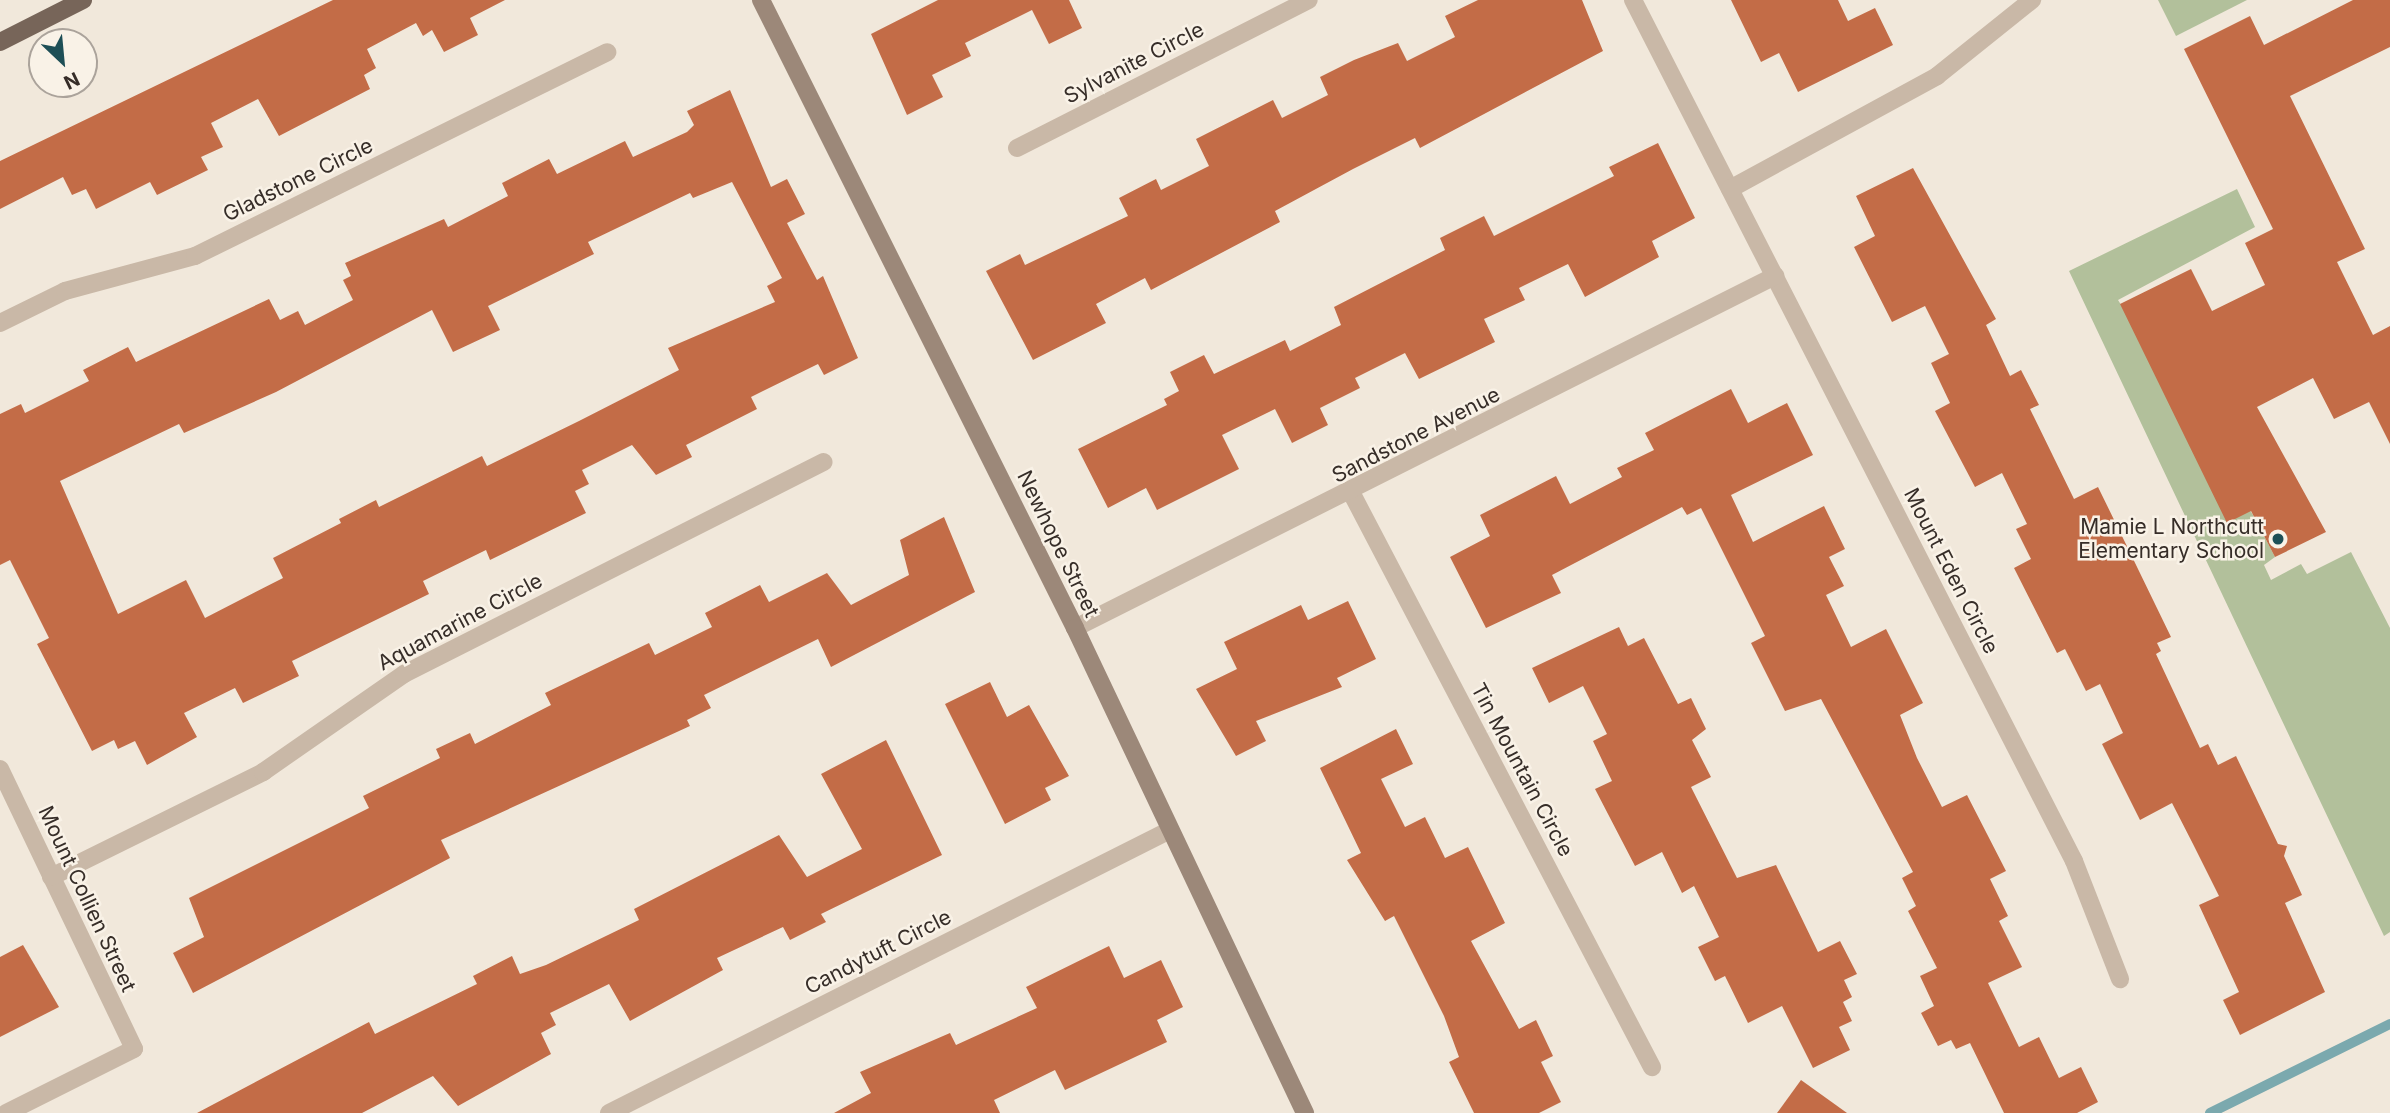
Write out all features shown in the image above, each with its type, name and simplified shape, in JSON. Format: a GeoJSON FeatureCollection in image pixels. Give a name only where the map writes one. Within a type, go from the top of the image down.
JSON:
{"type":"FeatureCollection","features":[{"type":"Feature","properties":{"kind":"main road"},"geometry":{"type":"LineString","coordinates":[[0,42],[83,0]]}},
{"type":"Feature","properties":{"kind":"street","name":"Newhope Street"},"geometry":{"type":"LineString","coordinates":[[761,0],[1075,628],[1167,832],[1305,1113]]}},
{"type":"Feature","properties":{"kind":"street","name":"Sylvanite Circle"},"geometry":{"type":"LineString","coordinates":[[1017,148],[1309,0]]}},
{"type":"Feature","properties":{"kind":"street","name":"Mount Eden Circle"},"geometry":{"type":"LineString","coordinates":[[1633,0],[2074,861],[2120,979]]}},
{"type":"Feature","properties":{"kind":"street"},"geometry":{"type":"LineString","coordinates":[[1730,189],[1937,76],[2032,0]]}},
{"type":"Feature","properties":{"kind":"street","name":"Gladstone Circle"},"geometry":{"type":"LineString","coordinates":[[0,323],[65,291],[195,256],[607,52]]}},
{"type":"Feature","properties":{"kind":"street","name":"Sandstone Avenue"},"geometry":{"type":"LineString","coordinates":[[1075,628],[1352,494],[1775,276]]}},
{"type":"Feature","properties":{"kind":"street","name":"Aquamarine Circle"},"geometry":{"type":"LineString","coordinates":[[51,877],[263,772],[404,674],[824,462]]}},
{"type":"Feature","properties":{"kind":"street","name":"Tin Mountain Circle"},"geometry":{"type":"LineString","coordinates":[[1352,494],[1652,1067]]}},
{"type":"Feature","properties":{"kind":"street","name":"Mount Collien Street"},"geometry":{"type":"LineString","coordinates":[[0,769],[134,1049],[6,1113]]}},
{"type":"Feature","properties":{"kind":"street","name":"Candytuft Circle"},"geometry":{"type":"LineString","coordinates":[[609,1113],[1167,832]]}},
{"type":"Feature","properties":{"kind":"green space"},"geometry":{"type":"Polygon","coordinates":[[[2158,0],[2247,0],[2176,36],[2158,0]]]}},
{"type":"Feature","properties":{"kind":"green space"},"geometry":{"type":"Polygon","coordinates":[[[2237,189],[2255,227],[2118,300],[2253,515],[2275,557],[2264,565],[2271,580],[2301,564],[2307,574],[2351,552],[2390,628],[2390,932],[2384,936],[2069,271],[2237,189]]]}},
{"type":"Feature","properties":{"kind":"building"},"geometry":{"type":"Polygon","coordinates":[[[333,0],[505,0],[470,18],[478,35],[444,52],[432,30],[423,36],[416,23],[367,49],[376,68],[364,75],[370,89],[279,136],[258,99],[211,123],[223,147],[201,157],[208,170],[157,195],[150,182],[96,209],[86,189],[72,195],[63,177],[0,209],[0,161],[333,0]]]}},
{"type":"Feature","properties":{"kind":"building"},"geometry":{"type":"Polygon","coordinates":[[[938,0],[1069,0],[1082,28],[1049,44],[1032,10],[965,43],[971,56],[932,75],[943,97],[907,115],[871,34],[938,0]]]}},
{"type":"Feature","properties":{"kind":"building"},"geometry":{"type":"Polygon","coordinates":[[[1478,0],[1582,0],[1603,51],[1420,148],[1415,138],[1353,169],[1275,211],[1280,222],[1151,290],[1145,278],[1096,304],[1106,323],[1033,360],[986,271],[1020,254],[1025,265],[1128,216],[1119,198],[1156,179],[1161,190],[1209,166],[1196,139],[1273,100],[1282,118],[1328,95],[1320,77],[1354,60],[1398,43],[1407,61],[1455,37],[1445,16],[1478,0]]]}},
{"type":"Feature","properties":{"kind":"building"},"geometry":{"type":"Polygon","coordinates":[[[1731,0],[1838,0],[1848,21],[1875,8],[1893,45],[1798,92],[1779,53],[1761,62],[1731,0]]]}},
{"type":"Feature","properties":{"kind":"building"},"geometry":{"type":"Polygon","coordinates":[[[2353,0],[2390,0],[2390,47],[2290,96],[2365,249],[2337,262],[2373,335],[2390,326],[2390,444],[2369,402],[2334,419],[2313,378],[2257,407],[2326,532],[2275,557],[2251,511],[2227,523],[2120,304],[2191,269],[2212,311],[2265,285],[2245,243],[2273,229],[2184,49],[2250,16],[2264,45],[2353,0]]]}},
{"type":"Feature","properties":{"kind":"building"},"geometry":{"type":"Polygon","coordinates":[[[730,90],[771,187],[787,179],[805,214],[787,223],[817,280],[823,276],[858,358],[824,375],[818,364],[751,397],[757,409],[686,445],[692,457],[656,475],[632,445],[582,470],[589,484],[575,491],[586,513],[490,560],[486,550],[423,581],[429,594],[292,661],[299,676],[243,703],[235,688],[184,713],[197,737],[147,765],[135,741],[118,749],[114,740],[92,751],[37,644],[49,638],[10,560],[0,565],[0,414],[21,404],[25,413],[89,381],[83,370],[128,347],[136,362],[269,299],[280,320],[298,311],[305,325],[353,300],[343,280],[351,276],[345,263],[444,219],[448,227],[508,196],[502,183],[549,159],[557,174],[625,141],[633,157],[687,132],[694,125],[687,111],[730,90]],[[732,182],[693,198],[690,193],[588,242],[594,254],[488,306],[500,330],[453,352],[432,310],[276,392],[184,433],[179,424],[60,481],[118,614],[186,580],[205,618],[283,578],[273,558],[341,523],[339,519],[376,500],[379,507],[482,456],[487,466],[679,370],[668,348],[775,302],[767,286],[782,278],[732,182]]]}},
{"type":"Feature","properties":{"kind":"building"},"geometry":{"type":"Polygon","coordinates":[[[1658,143],[1695,218],[1652,241],[1659,257],[1585,297],[1568,264],[1519,288],[1525,300],[1484,319],[1495,342],[1419,379],[1405,353],[1355,378],[1360,388],[1320,408],[1328,425],[1292,443],[1275,409],[1222,435],[1239,469],[1157,510],[1146,488],[1108,508],[1078,449],[1167,405],[1164,399],[1179,391],[1170,372],[1204,355],[1214,374],[1285,340],[1290,351],[1341,325],[1334,307],[1445,250],[1440,238],[1484,216],[1494,236],[1614,176],[1609,167],[1658,143]]]}},
{"type":"Feature","properties":{"kind":"building"},"geometry":{"type":"Polygon","coordinates":[[[1913,168],[1996,319],[1986,325],[2010,376],[2021,370],[2039,405],[2030,409],[2074,499],[2098,487],[2171,637],[2157,643],[2161,651],[2156,654],[2200,748],[2208,744],[2218,765],[2236,756],[2278,844],[2287,846],[2284,856],[2302,895],[2285,903],[2325,992],[2240,1035],[2223,1000],[2239,992],[2199,905],[2219,896],[2172,803],[2140,820],[2102,744],[2123,733],[2100,684],[2086,691],[2065,649],[2057,653],[2014,568],[2031,559],[2016,529],[2027,524],[2002,473],[1975,487],[1935,411],[1950,403],[1931,363],[1949,354],[1925,306],[1892,322],[1854,247],[1875,236],[1856,196],[1913,168]]]}},
{"type":"Feature","properties":{"kind":"building"},"geometry":{"type":"Polygon","coordinates":[[[1731,389],[1748,423],[1787,403],[1813,455],[1731,495],[1753,542],[1824,506],[1845,549],[1829,557],[1844,586],[1826,595],[1851,647],[1886,629],[1923,703],[1900,715],[1917,758],[1942,807],[1967,795],[2006,871],[1990,879],[2008,916],[1999,921],[2022,967],[1988,983],[2019,1047],[2039,1037],[2059,1078],[2081,1067],[2098,1102],[2077,1113],[2004,1113],[1970,1043],[1956,1049],[1951,1040],[1938,1046],[1921,1013],[1934,1006],[1920,976],[1937,968],[1908,911],[1916,906],[1902,878],[1913,872],[1821,699],[1785,711],[1751,643],[1765,636],[1701,508],[1687,515],[1682,507],[1552,575],[1561,593],[1486,628],[1450,557],[1490,536],[1480,515],[1556,476],[1570,504],[1622,477],[1617,468],[1654,450],[1645,433],[1731,389]]]}},
{"type":"Feature","properties":{"kind":"building"},"geometry":{"type":"Polygon","coordinates":[[[944,517],[975,592],[831,667],[818,639],[704,695],[711,708],[687,720],[690,726],[441,840],[450,858],[193,993],[173,953],[204,937],[189,898],[369,808],[363,796],[440,758],[436,749],[470,733],[475,744],[551,705],[545,693],[649,643],[655,655],[712,627],[705,613],[760,585],[769,602],[827,573],[851,605],[909,575],[900,540],[944,517]]]}},
{"type":"Feature","properties":{"kind":"building"},"geometry":{"type":"Polygon","coordinates":[[[1348,601],[1376,659],[1337,678],[1342,687],[1256,721],[1266,741],[1236,756],[1196,689],[1237,669],[1224,642],[1301,605],[1308,620],[1348,601]]]}},
{"type":"Feature","properties":{"kind":"building"},"geometry":{"type":"Polygon","coordinates":[[[1619,627],[1628,646],[1644,638],[1678,704],[1691,698],[1706,729],[1692,740],[1711,777],[1691,787],[1737,878],[1776,865],[1818,952],[1840,941],[1857,974],[1844,980],[1852,997],[1843,1002],[1852,1021],[1839,1027],[1850,1050],[1813,1068],[1782,1006],[1748,1023],[1725,976],[1715,981],[1698,947],[1719,937],[1694,886],[1682,893],[1662,852],[1635,866],[1595,789],[1612,781],[1593,741],[1607,734],[1583,686],[1549,703],[1532,668],[1619,627]]]}},
{"type":"Feature","properties":{"kind":"building"},"geometry":{"type":"Polygon","coordinates":[[[990,682],[1007,717],[1029,705],[1069,776],[1045,788],[1051,800],[1005,824],[945,704],[990,682]]]}},
{"type":"Feature","properties":{"kind":"building"},"geometry":{"type":"Polygon","coordinates":[[[1396,729],[1413,764],[1381,779],[1405,827],[1425,817],[1445,858],[1468,847],[1505,923],[1471,941],[1519,1029],[1536,1020],[1553,1056],[1541,1062],[1561,1102],[1539,1113],[1474,1113],[1449,1062],[1459,1057],[1444,1016],[1394,916],[1385,921],[1347,860],[1361,853],[1320,768],[1396,729]]]}},
{"type":"Feature","properties":{"kind":"building"},"geometry":{"type":"Polygon","coordinates":[[[886,740],[942,855],[821,914],[826,922],[790,940],[783,927],[717,958],[723,970],[630,1021],[609,984],[550,1013],[556,1025],[541,1033],[551,1054],[458,1106],[433,1076],[362,1113],[197,1113],[369,1022],[375,1034],[477,984],[473,976],[512,956],[520,974],[546,965],[639,920],[634,909],[779,835],[807,877],[862,849],[821,774],[886,740]]]}},
{"type":"Feature","properties":{"kind":"building"},"geometry":{"type":"Polygon","coordinates":[[[23,945],[59,1007],[0,1037],[0,957],[23,945]]]}},
{"type":"Feature","properties":{"kind":"building"},"geometry":{"type":"Polygon","coordinates":[[[1109,946],[1124,978],[1161,960],[1183,1007],[1157,1020],[1167,1042],[1065,1090],[1055,1070],[994,1100],[1000,1113],[834,1113],[871,1093],[860,1072],[950,1033],[956,1045],[1037,1008],[1026,987],[1109,946]]]}},
{"type":"Feature","properties":{"kind":"building"},"geometry":{"type":"Polygon","coordinates":[[[1801,1080],[1847,1113],[1777,1113],[1801,1080]]]}},
{"type":"Feature","properties":{"kind":"waterway"},"geometry":{"type":"LineString","coordinates":[[2210,1113],[2390,1024]]}},
{"type":"Feature","properties":{"kind":"place","name":"Mamie L Northcutt Elementary School"},"geometry":{"type":"Point","coordinates":[2278,539]}}]}
